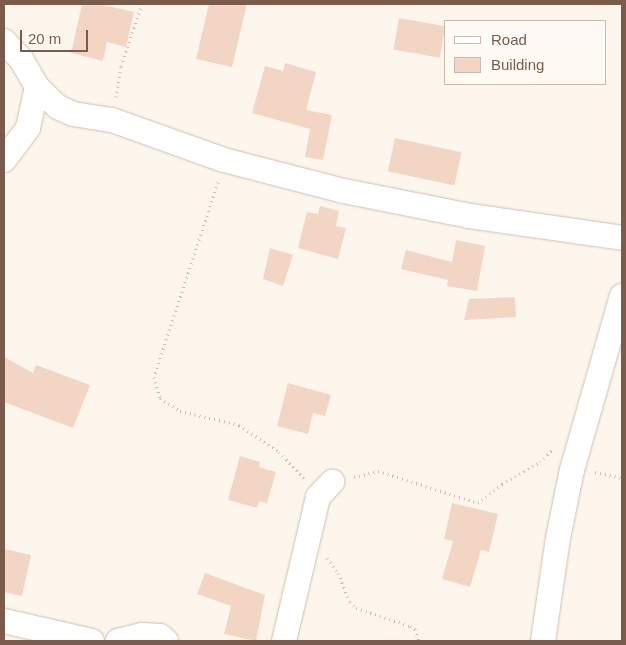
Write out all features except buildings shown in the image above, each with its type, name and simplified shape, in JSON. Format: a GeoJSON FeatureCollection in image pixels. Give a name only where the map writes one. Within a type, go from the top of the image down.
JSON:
{"type":"FeatureCollection","features":[{"type":"Feature","properties":{"kind":"street"},"geometry":{"type":"LineString","coordinates":[[4,41],[21,59],[37,87],[58,107],[73,114],[112,120],[224,160],[298,181],[415,206],[622,238]]}},
{"type":"Feature","properties":{"kind":"street"},"geometry":{"type":"LineString","coordinates":[[4,160],[28,128],[37,87]]}},
{"type":"Feature","properties":{"kind":"street"},"geometry":{"type":"LineString","coordinates":[[28,128],[73,114]]}},
{"type":"Feature","properties":{"kind":"street"},"geometry":{"type":"LineString","coordinates":[[543,641],[558,538],[583,430],[622,296]]}},
{"type":"Feature","properties":{"kind":"street"},"geometry":{"type":"LineString","coordinates":[[284,641],[310,533],[325,490]]}},
{"type":"Feature","properties":{"kind":"street"},"geometry":{"type":"LineString","coordinates":[[4,621],[92,641]]}},
{"type":"Feature","properties":{"kind":"street"},"geometry":{"type":"LineString","coordinates":[[118,641],[142,635],[160,636],[166,641]]}},
{"type":"Feature","properties":{"kind":"path"},"geometry":{"type":"LineString","coordinates":[[112,120],[122,66],[142,4]]}},
{"type":"Feature","properties":{"kind":"path"},"geometry":{"type":"LineString","coordinates":[[224,160],[213,205],[166,332],[154,377],[160,398],[180,411],[239,425],[279,452],[300,472],[325,490],[378,471],[478,503],[502,484],[540,462],[556,444],[583,430]]}},
{"type":"Feature","properties":{"kind":"path"},"geometry":{"type":"LineString","coordinates":[[310,533],[338,573],[350,602],[356,608],[416,629],[419,641]]}}]}
